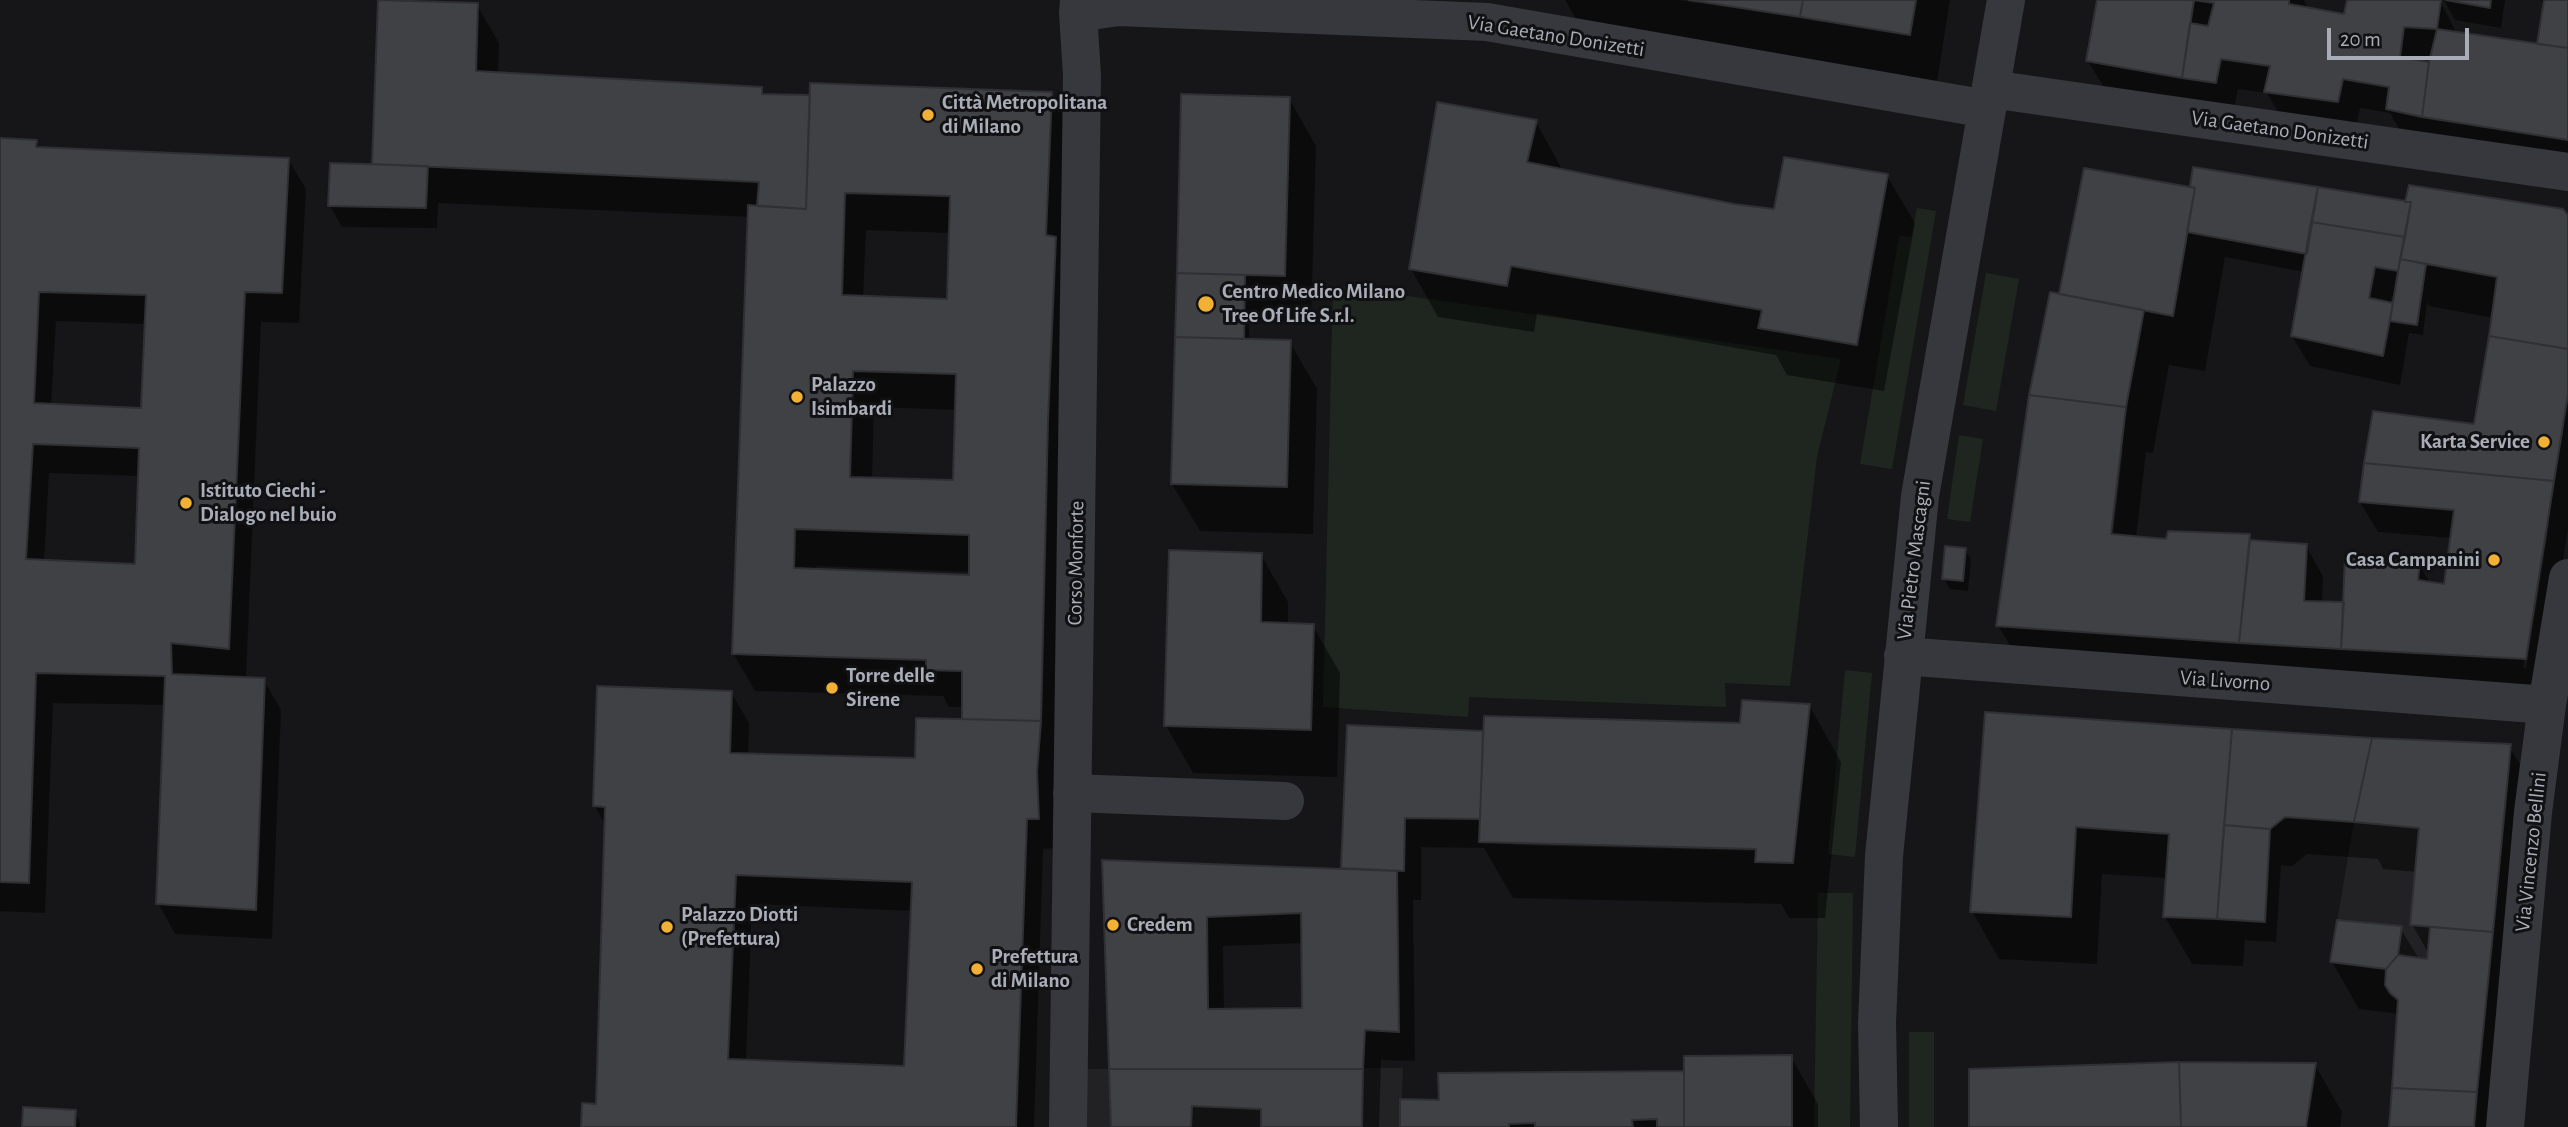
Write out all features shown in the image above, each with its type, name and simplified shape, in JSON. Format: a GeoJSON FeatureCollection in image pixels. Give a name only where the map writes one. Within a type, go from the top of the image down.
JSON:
{"type":"FeatureCollection","features":[{"type":"Feature","properties":{"kind":"street","name":"Via Pietro Mascagni"},"geometry":{"type":"LineString","coordinates":[[1879,1127],[1877,1023],[1884,856],[1920,496],[2006,0]]}},
{"type":"Feature","properties":{"kind":"street","name":"Via Gaetano Donizetti"},"geometry":{"type":"LineString","coordinates":[[1078,7],[1490,11],[1989,99],[2568,172]]}},
{"type":"Feature","properties":{"kind":"street","name":"Corso Monforte"},"geometry":{"type":"LineString","coordinates":[[1068,1127],[1082,75],[1078,7]]}},
{"type":"Feature","properties":{"kind":"street","name":"Via Vincenzo Bellini"},"geometry":{"type":"LineString","coordinates":[[2505,1127],[2533,811],[2568,578]]}},
{"type":"Feature","properties":{"kind":"street","name":"Via Livorno"},"geometry":{"type":"LineString","coordinates":[[1903,656],[2547,705]]}},
{"type":"Feature","properties":{"kind":"street"},"geometry":{"type":"LineString","coordinates":[[1072,793],[1284,801]]}},
{"type":"Feature","properties":{"kind":"shaded area"},"geometry":{"type":"Polygon","coordinates":[[[1917,208],[1936,211],[1892,469],[1860,464],[1899,236],[1911,237],[1917,208]]]}},
{"type":"Feature","properties":{"kind":"shaded area"},"geometry":{"type":"Polygon","coordinates":[[[1986,273],[2019,279],[1996,411],[1963,405],[1986,273]]]}},
{"type":"Feature","properties":{"kind":"shaded area"},"geometry":{"type":"Polygon","coordinates":[[[1333,285],[1841,359],[1817,457],[1790,686],[1725,683],[1726,707],[1469,697],[1468,717],[1323,707],[1333,285]]]}},
{"type":"Feature","properties":{"kind":"shaded area"},"geometry":{"type":"Polygon","coordinates":[[[1959,435],[1983,439],[1970,522],[1947,519],[1959,435]]]}},
{"type":"Feature","properties":{"kind":"shaded area"},"geometry":{"type":"Polygon","coordinates":[[[1845,670],[1872,673],[1855,857],[1828,854],[1845,670]]]}},
{"type":"Feature","properties":{"kind":"shaded area"},"geometry":{"type":"Polygon","coordinates":[[[2372,738],[2511,744],[2493,932],[2431,927],[2427,958],[2399,955],[2386,969],[2330,962],[2354,822],[2372,738]]]}},
{"type":"Feature","properties":{"kind":"shaded area"},"geometry":{"type":"Polygon","coordinates":[[[1818,893],[1853,893],[1850,1127],[1814,1127],[1818,893]]]}},
{"type":"Feature","properties":{"kind":"shaded area"},"geometry":{"type":"Polygon","coordinates":[[[1909,1032],[1934,1032],[1934,1127],[1909,1127],[1909,1032]]]}},
{"type":"Feature","properties":{"kind":"shaded area"},"geometry":{"type":"Polygon","coordinates":[[[1403,1068],[1400,1127],[1077,1127],[1077,1069],[1403,1068]]]}},
{"type":"Feature","properties":{"kind":"building"},"geometry":{"type":"Polygon","coordinates":[[[378,0],[478,3],[476,71],[762,87],[762,94],[810,95],[806,209],[757,206],[759,182],[372,164],[378,0]]]}},
{"type":"Feature","properties":{"kind":"building"},"geometry":{"type":"Polygon","coordinates":[[[1689,0],[1803,0],[1800,17],[1689,0]]]}},
{"type":"Feature","properties":{"kind":"building"},"geometry":{"type":"Polygon","coordinates":[[[1803,0],[1916,0],[1910,35],[1800,17],[1803,0]]]}},
{"type":"Feature","properties":{"kind":"building"},"geometry":{"type":"Polygon","coordinates":[[[2097,0],[2194,0],[2182,78],[2086,61],[2097,0]]]}},
{"type":"Feature","properties":{"kind":"building"},"geometry":{"type":"Polygon","coordinates":[[[2194,0],[2289,0],[2289,4],[2344,14],[2347,0],[2441,0],[2437,29],[2404,27],[2400,57],[2429,62],[2422,117],[2386,109],[2389,87],[2343,79],[2338,102],[2264,92],[2270,66],[2221,59],[2216,83],[2182,78],[2190,23],[2208,26],[2214,3],[2194,0]]]}},
{"type":"Feature","properties":{"kind":"building"},"geometry":{"type":"Polygon","coordinates":[[[2446,0],[2491,0],[2490,8],[2446,0]]]}},
{"type":"Feature","properties":{"kind":"building"},"geometry":{"type":"Polygon","coordinates":[[[2544,0],[2568,0],[2568,48],[2537,44],[2544,0]]]}},
{"type":"Feature","properties":{"kind":"building"},"geometry":{"type":"Polygon","coordinates":[[[2437,29],[2568,48],[2568,140],[2422,117],[2429,62],[2437,29]]]}},
{"type":"Feature","properties":{"kind":"building","name":"Palazzo Isimbardi"},"geometry":{"type":"Polygon","coordinates":[[[810,83],[1052,92],[1046,235],[1056,237],[1048,420],[1041,721],[962,719],[962,671],[926,670],[926,660],[732,654],[748,205],[806,209],[810,83]],[[845,193],[842,295],[947,299],[950,196],[845,193]],[[853,371],[850,477],[953,480],[956,374],[853,371]],[[795,529],[794,568],[969,575],[969,535],[795,529]]]}},
{"type":"Feature","properties":{"kind":"building"},"geometry":{"type":"Polygon","coordinates":[[[1181,94],[1290,97],[1285,276],[1177,273],[1181,94]]]}},
{"type":"Feature","properties":{"kind":"building"},"geometry":{"type":"Polygon","coordinates":[[[1437,102],[1537,120],[1527,162],[1734,204],[1774,209],[1784,157],[1888,174],[1857,345],[1758,328],[1762,310],[1511,266],[1507,286],[1409,269],[1437,102]]]}},
{"type":"Feature","properties":{"kind":"building","name":"Istituto Ciechi - Dialogo nel buio"},"geometry":{"type":"Polygon","coordinates":[[[0,138],[37,140],[36,147],[289,158],[282,293],[245,292],[229,649],[171,643],[172,674],[265,678],[256,910],[156,904],[165,676],[36,673],[29,883],[0,882],[0,138]],[[39,292],[34,403],[141,408],[146,295],[39,292]],[[33,444],[26,559],[135,564],[139,448],[33,444]]]}},
{"type":"Feature","properties":{"kind":"building"},"geometry":{"type":"Polygon","coordinates":[[[330,163],[428,166],[426,208],[328,206],[330,163]]]}},
{"type":"Feature","properties":{"kind":"building"},"geometry":{"type":"Polygon","coordinates":[[[2193,167],[2318,187],[2307,254],[2187,232],[2195,188],[2190,186],[2193,167]]]}},
{"type":"Feature","properties":{"kind":"building"},"geometry":{"type":"Polygon","coordinates":[[[2084,168],[2195,188],[2173,316],[2059,294],[2084,168]]]}},
{"type":"Feature","properties":{"kind":"building"},"geometry":{"type":"Polygon","coordinates":[[[2409,185],[2563,209],[2568,215],[2568,349],[2489,336],[2497,277],[2400,259],[2411,202],[2405,202],[2409,185]]]}},
{"type":"Feature","properties":{"kind":"building"},"geometry":{"type":"Polygon","coordinates":[[[2318,187],[2411,202],[2405,237],[2311,222],[2318,187]]]}},
{"type":"Feature","properties":{"kind":"building"},"geometry":{"type":"Polygon","coordinates":[[[2311,222],[2405,237],[2398,271],[2375,267],[2369,298],[2393,303],[2383,356],[2291,336],[2311,222]]]}},
{"type":"Feature","properties":{"kind":"building"},"geometry":{"type":"Polygon","coordinates":[[[2400,259],[2426,264],[2417,325],[2390,321],[2400,259]]]}},
{"type":"Feature","properties":{"kind":"building"},"geometry":{"type":"Polygon","coordinates":[[[1177,273],[1245,275],[1244,339],[1175,337],[1177,273]]]}},
{"type":"Feature","properties":{"kind":"building"},"geometry":{"type":"Polygon","coordinates":[[[2050,292],[2144,310],[2126,407],[2029,395],[2050,292]]]}},
{"type":"Feature","properties":{"kind":"building"},"geometry":{"type":"Polygon","coordinates":[[[2489,336],[2568,349],[2568,394],[2554,481],[2364,463],[2373,411],[2474,424],[2489,336]]]}},
{"type":"Feature","properties":{"kind":"building"},"geometry":{"type":"Polygon","coordinates":[[[1175,337],[1291,340],[1287,487],[1171,484],[1175,337]]]}},
{"type":"Feature","properties":{"kind":"building"},"geometry":{"type":"Polygon","coordinates":[[[2029,395],[2126,407],[2111,534],[2166,539],[2168,531],[2250,534],[2239,643],[1996,626],[2029,395]]]}},
{"type":"Feature","properties":{"kind":"building","name":"Casa Campanini"},"geometry":{"type":"Polygon","coordinates":[[[2364,463],[2554,481],[2526,659],[2341,649],[2345,558],[2420,562],[2418,580],[2444,584],[2454,510],[2359,502],[2364,463]]]}},
{"type":"Feature","properties":{"kind":"building"},"geometry":{"type":"Polygon","coordinates":[[[2250,540],[2307,544],[2304,601],[2344,602],[2341,649],[2239,643],[2250,540]]]}},
{"type":"Feature","properties":{"kind":"building"},"geometry":{"type":"Polygon","coordinates":[[[1945,546],[1966,548],[1963,581],[1942,579],[1945,546]]]}},
{"type":"Feature","properties":{"kind":"building"},"geometry":{"type":"Polygon","coordinates":[[[1169,550],[1262,553],[1261,622],[1314,624],[1311,730],[1164,726],[1169,550]]]}},
{"type":"Feature","properties":{"kind":"building","name":"Palazzo Diotti (Prefettura)"},"geometry":{"type":"Polygon","coordinates":[[[597,686],[732,691],[730,753],[915,758],[916,718],[1041,721],[1037,772],[1039,819],[1027,819],[1016,1127],[581,1127],[582,1103],[596,1104],[605,807],[593,806],[597,686]],[[736,875],[728,1059],[904,1066],[912,882],[736,875]]]}},
{"type":"Feature","properties":{"kind":"building"},"geometry":{"type":"Polygon","coordinates":[[[1742,700],[1810,704],[1793,863],[1755,862],[1756,849],[1479,842],[1484,716],[1740,723],[1742,700]]]}},
{"type":"Feature","properties":{"kind":"building"},"geometry":{"type":"Polygon","coordinates":[[[1985,712],[2232,729],[2217,919],[2163,917],[2169,834],[2076,827],[2071,917],[1970,912],[1985,712]]]}},
{"type":"Feature","properties":{"kind":"building"},"geometry":{"type":"Polygon","coordinates":[[[1347,725],[1483,731],[1480,819],[1405,818],[1404,871],[1341,868],[1347,725]]]}},
{"type":"Feature","properties":{"kind":"building"},"geometry":{"type":"Polygon","coordinates":[[[2232,729],[2372,738],[2354,822],[2285,817],[2270,829],[2224,825],[2232,729]]]}},
{"type":"Feature","properties":{"kind":"building"},"geometry":{"type":"Polygon","coordinates":[[[2372,738],[2511,744],[2493,932],[2410,925],[2419,828],[2354,822],[2372,738]]]}},
{"type":"Feature","properties":{"kind":"building"},"geometry":{"type":"Polygon","coordinates":[[[2224,825],[2270,829],[2265,922],[2217,919],[2224,825]]]}},
{"type":"Feature","properties":{"kind":"building"},"geometry":{"type":"Polygon","coordinates":[[[1102,860],[1397,871],[1399,1032],[1365,1030],[1363,1069],[1109,1069],[1102,860]],[[1301,913],[1207,917],[1208,1009],[1302,1008],[1301,913]]]}},
{"type":"Feature","properties":{"kind":"building"},"geometry":{"type":"Polygon","coordinates":[[[2337,920],[2402,926],[2398,955],[2386,969],[2330,962],[2337,920]]]}},
{"type":"Feature","properties":{"kind":"building"},"geometry":{"type":"Polygon","coordinates":[[[2430,927],[2493,932],[2477,1092],[2392,1088],[2398,1000],[2385,985],[2386,969],[2398,955],[2427,959],[2430,927]]]}},
{"type":"Feature","properties":{"kind":"building"},"geometry":{"type":"Polygon","coordinates":[[[1792,1055],[1792,1127],[1684,1127],[1684,1056],[1792,1055]]]}},
{"type":"Feature","properties":{"kind":"building"},"geometry":{"type":"Polygon","coordinates":[[[2179,1062],[2316,1063],[2306,1127],[2181,1127],[2179,1062]]]}},
{"type":"Feature","properties":{"kind":"building"},"geometry":{"type":"Polygon","coordinates":[[[2179,1062],[2181,1127],[1969,1127],[1969,1069],[2179,1062]]]}},
{"type":"Feature","properties":{"kind":"building"},"geometry":{"type":"Polygon","coordinates":[[[1109,1069],[1363,1069],[1362,1127],[1261,1127],[1261,1109],[1192,1106],[1191,1127],[1111,1127],[1109,1069]]]}},
{"type":"Feature","properties":{"kind":"building"},"geometry":{"type":"Polygon","coordinates":[[[1684,1071],[1684,1127],[1657,1127],[1657,1119],[1632,1120],[1633,1127],[1535,1127],[1535,1123],[1509,1124],[1509,1127],[1400,1127],[1400,1099],[1439,1100],[1438,1073],[1684,1071]]]}},
{"type":"Feature","properties":{"kind":"building"},"geometry":{"type":"Polygon","coordinates":[[[2392,1088],[2477,1092],[2474,1127],[2389,1127],[2392,1088]]]}},
{"type":"Feature","properties":{"kind":"building"},"geometry":{"type":"Polygon","coordinates":[[[23,1107],[76,1110],[75,1127],[22,1127],[23,1107]]]}},
{"type":"Feature","properties":{"kind":"place","name":"Città Metropolitana di Milano"},"geometry":{"type":"Point","coordinates":[928,115]}},
{"type":"Feature","properties":{"kind":"place","name":"Centro Medico Milano Tree Of Life S.r.l."},"geometry":{"type":"Point","coordinates":[1206,304]}},
{"type":"Feature","properties":{"kind":"place","name":"Palazzo Isimbardi"},"geometry":{"type":"Point","coordinates":[797,397]}},
{"type":"Feature","properties":{"kind":"place","name":"Karta Service"},"geometry":{"type":"Point","coordinates":[2544,442]}},
{"type":"Feature","properties":{"kind":"place","name":"Istituto Ciechi - Dialogo nel buio"},"geometry":{"type":"Point","coordinates":[186,503]}},
{"type":"Feature","properties":{"kind":"place","name":"Casa Campanini"},"geometry":{"type":"Point","coordinates":[2494,560]}},
{"type":"Feature","properties":{"kind":"place","name":"Torre delle Sirene"},"geometry":{"type":"Point","coordinates":[832,688]}},
{"type":"Feature","properties":{"kind":"place","name":"Credem"},"geometry":{"type":"Point","coordinates":[1113,925]}},
{"type":"Feature","properties":{"kind":"place","name":"Palazzo Diotti (Prefettura)"},"geometry":{"type":"Point","coordinates":[667,927]}},
{"type":"Feature","properties":{"kind":"place","name":"Prefettura di Milano"},"geometry":{"type":"Point","coordinates":[977,969]}}]}
